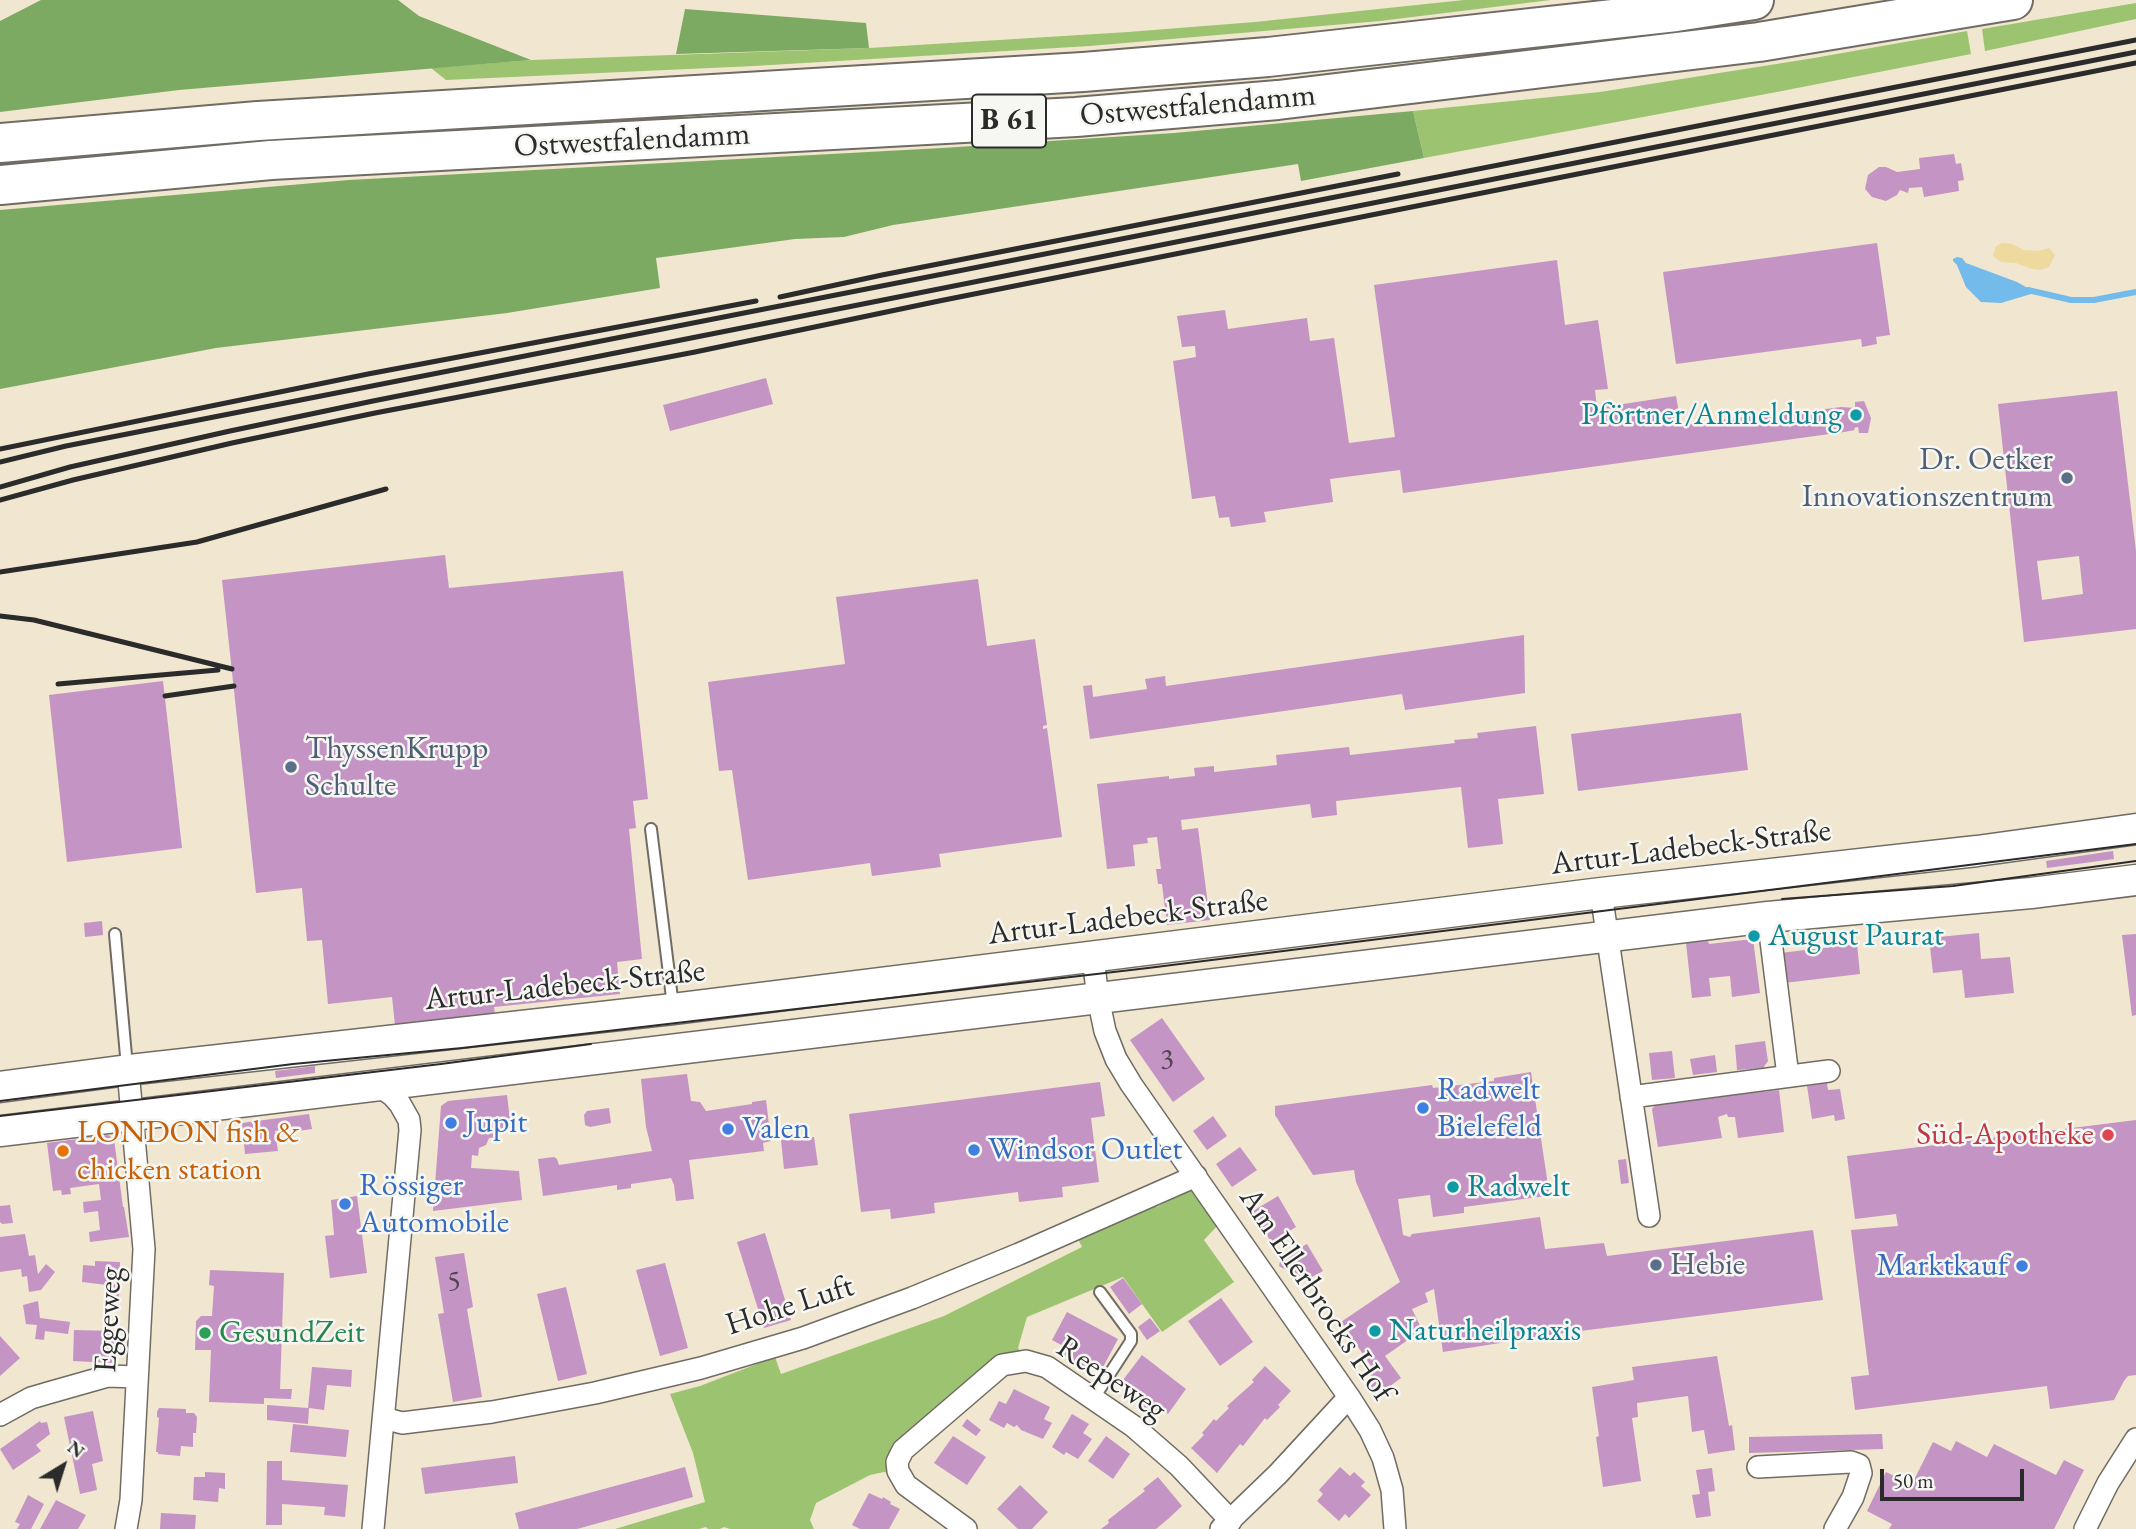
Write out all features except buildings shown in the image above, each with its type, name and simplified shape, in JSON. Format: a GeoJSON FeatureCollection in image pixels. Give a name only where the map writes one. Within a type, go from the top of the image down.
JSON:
{"type":"FeatureCollection","features":[{"type":"Feature","properties":{"kind":"highway","name":"Ostwestfalendamm"},"geometry":{"type":"LineString","coordinates":[[0,143],[258,121],[1083,72],[1268,57],[1676,12],[1754,0]]}},
{"type":"Feature","properties":{"kind":"highway","name":"Ostwestfalendamm"},"geometry":{"type":"LineString","coordinates":[[0,185],[271,160],[1063,118],[1278,100],[1759,42],[2013,0]]}},
{"type":"Feature","properties":{"kind":"street","name":"Artur-Ladebeck-Straße"},"geometry":{"type":"LineString","coordinates":[[0,1087],[128,1070],[673,1009],[1601,893],[1978,851],[2136,829]]}},
{"type":"Feature","properties":{"kind":"street"},"geometry":{"type":"LineString","coordinates":[[0,1131],[1606,936],[2136,880]]}},
{"type":"Feature","properties":{"kind":"street"},"geometry":{"type":"LineString","coordinates":[[1601,893],[1649,1216]]}},
{"type":"Feature","properties":{"kind":"street"},"geometry":{"type":"LineString","coordinates":[[1768,917],[1788,1076]]}},
{"type":"Feature","properties":{"kind":"street","name":"Am Ellerbrocks Hof"},"geometry":{"type":"LineString","coordinates":[[1093,958],[1105,1031],[1116,1059],[1370,1430],[1383,1458],[1392,1490],[1395,1529]]}},
{"type":"Feature","properties":{"kind":"street"},"geometry":{"type":"LineString","coordinates":[[128,1070],[132,1115]]}},
{"type":"Feature","properties":{"kind":"street"},"geometry":{"type":"LineString","coordinates":[[1631,1097],[1829,1071]]}},
{"type":"Feature","properties":{"kind":"street"},"geometry":{"type":"LineString","coordinates":[[373,1529],[409,1139],[409,1120],[406,1114],[393,1096],[379,1086]]}},
{"type":"Feature","properties":{"kind":"street","name":"Eggeweg"},"geometry":{"type":"LineString","coordinates":[[126,1529],[131,1500],[144,1249],[132,1115]]}},
{"type":"Feature","properties":{"kind":"street","name":"Hohe Luft"},"geometry":{"type":"LineString","coordinates":[[384,1418],[402,1423],[492,1412],[595,1393],[713,1365],[803,1338],[912,1298],[1196,1176]]}},
{"type":"Feature","properties":{"kind":"street","name":"Reepeweg"},"geometry":{"type":"LineString","coordinates":[[966,1529],[906,1485],[898,1471],[897,1462],[903,1450],[1002,1365],[1026,1361],[1046,1367],[1133,1426],[1179,1466],[1226,1525]]}},
{"type":"Feature","properties":{"kind":"street"},"geometry":{"type":"LineString","coordinates":[[0,1415],[31,1398],[108,1376],[137,1377]]}},
{"type":"Feature","properties":{"kind":"street"},"geometry":{"type":"LineString","coordinates":[[1226,1525],[1278,1474],[1349,1397]]}},
{"type":"Feature","properties":{"kind":"street"},"geometry":{"type":"LineString","coordinates":[[2085,1529],[2108,1483],[2136,1439]]}},
{"type":"Feature","properties":{"kind":"street"},"geometry":{"type":"LineString","coordinates":[[1758,1467],[1851,1462],[1859,1465],[1861,1472],[1853,1497],[1835,1529]]}},
{"type":"Feature","properties":{"kind":"lane"},"geometry":{"type":"LineString","coordinates":[[651,830],[673,1009]]}},
{"type":"Feature","properties":{"kind":"lane"},"geometry":{"type":"LineString","coordinates":[[115,934],[128,1070]]}},
{"type":"Feature","properties":{"kind":"lane"},"geometry":{"type":"LineString","coordinates":[[1094,1398],[1131,1341],[1131,1334],[1100,1292]]}},
{"type":"Feature","properties":{"kind":"green space"},"geometry":{"type":"Polygon","coordinates":[[[41,0],[398,0],[419,16],[531,60],[179,90],[0,112],[0,21],[41,0]]]}},
{"type":"Feature","properties":{"kind":"green space"},"geometry":{"type":"Polygon","coordinates":[[[1464,0],[1551,0],[1380,21],[1090,46],[754,66],[446,80],[431,68],[531,60],[869,48],[1128,32],[1464,0]]]}},
{"type":"Feature","properties":{"kind":"green space"},"geometry":{"type":"Polygon","coordinates":[[[2136,3],[2136,19],[1985,51],[1982,29],[2136,3]]]}},
{"type":"Feature","properties":{"kind":"green space"},"geometry":{"type":"Polygon","coordinates":[[[685,9],[866,23],[869,48],[676,54],[685,9]]]}},
{"type":"Feature","properties":{"kind":"green space"},"geometry":{"type":"Polygon","coordinates":[[[1967,31],[1971,54],[1424,158],[1413,111],[1600,92],[1967,31]]]}},
{"type":"Feature","properties":{"kind":"green space"},"geometry":{"type":"Polygon","coordinates":[[[1413,111],[1424,158],[1301,181],[1298,164],[893,225],[844,237],[795,239],[656,258],[660,288],[507,313],[216,348],[0,389],[0,210],[349,180],[1174,133],[1413,111]]]}},
{"type":"Feature","properties":{"kind":"green space"},"geometry":{"type":"Polygon","coordinates":[[[1194,1187],[1219,1224],[1204,1240],[1234,1282],[1162,1332],[1123,1277],[1027,1317],[1018,1348],[1024,1355],[889,1473],[870,1475],[816,1503],[810,1520],[814,1529],[615,1529],[705,1502],[693,1453],[670,1394],[700,1386],[775,1357],[781,1374],[944,1316],[1082,1247],[1076,1235],[1151,1199],[1157,1207],[1194,1187]]]}},
{"type":"Feature","properties":{"kind":"sand"},"geometry":{"type":"Polygon","coordinates":[[[2002,243],[2024,250],[2039,251],[2049,248],[2055,255],[2049,267],[2041,270],[2001,262],[1993,256],[1996,246],[2002,243]]]}},
{"type":"Feature","properties":{"kind":"water"},"geometry":{"type":"Polygon","coordinates":[[[1957,257],[2033,291],[2031,294],[2001,303],[1981,302],[1966,287],[1953,261],[1957,257]]]}},
{"type":"Feature","properties":{"kind":"waterway"},"geometry":{"type":"LineString","coordinates":[[2028,290],[2071,300],[2094,300],[2136,292]]}},
{"type":"Feature","properties":{"kind":"tram line"},"geometry":{"type":"LineString","coordinates":[[0,1101],[293,1064],[462,1048],[1148,968],[2136,844]]}},
{"type":"Feature","properties":{"kind":"tram line"},"geometry":{"type":"LineString","coordinates":[[1782,899],[1953,886],[2136,861]]}},
{"type":"Feature","properties":{"kind":"tram line"},"geometry":{"type":"LineString","coordinates":[[0,1116],[591,1044]]}},
{"type":"Feature","properties":{"kind":"railway"},"geometry":{"type":"LineString","coordinates":[[0,462],[66,446],[2136,40]]}},
{"type":"Feature","properties":{"kind":"railway"},"geometry":{"type":"LineString","coordinates":[[0,487],[70,467],[373,401],[2136,52]]}},
{"type":"Feature","properties":{"kind":"railway"},"geometry":{"type":"LineString","coordinates":[[0,500],[232,443],[375,413],[695,352],[2136,63]]}},
{"type":"Feature","properties":{"kind":"railway"},"geometry":{"type":"LineString","coordinates":[[780,297],[1398,174]]}},
{"type":"Feature","properties":{"kind":"railway"},"geometry":{"type":"LineString","coordinates":[[0,449],[368,374],[756,301]]}},
{"type":"Feature","properties":{"kind":"railway"},"geometry":{"type":"LineString","coordinates":[[0,572],[197,542],[386,489]]}},
{"type":"Feature","properties":{"kind":"railway"},"geometry":{"type":"LineString","coordinates":[[0,616],[34,620],[232,669]]}},
{"type":"Feature","properties":{"kind":"railway"},"geometry":{"type":"LineString","coordinates":[[58,684],[218,670]]}},
{"type":"Feature","properties":{"kind":"railway"},"geometry":{"type":"LineString","coordinates":[[165,696],[234,686]]}},
{"type":"Feature","properties":{"kind":"place","name":"Pförtner/Anmeldung"},"geometry":{"type":"Point","coordinates":[1856,415]}},
{"type":"Feature","properties":{"kind":"place","name":"Dr. Oetker Innovationszentrum"},"geometry":{"type":"Point","coordinates":[2067,478]}},
{"type":"Feature","properties":{"kind":"place","name":"ThyssenKrupp Schulte"},"geometry":{"type":"Point","coordinates":[291,767]}},
{"type":"Feature","properties":{"kind":"place","name":"August Paurat"},"geometry":{"type":"Point","coordinates":[1754,936]}},
{"type":"Feature","properties":{"kind":"place","name":"Radwelt Bielefeld"},"geometry":{"type":"Point","coordinates":[1423,1108]}},
{"type":"Feature","properties":{"kind":"place","name":"Jupit"},"geometry":{"type":"Point","coordinates":[451,1123]}},
{"type":"Feature","properties":{"kind":"place","name":"Valen"},"geometry":{"type":"Point","coordinates":[728,1129]}},
{"type":"Feature","properties":{"kind":"place","name":"Süd-Apotheke"},"geometry":{"type":"Point","coordinates":[2108,1135]}},
{"type":"Feature","properties":{"kind":"place","name":"Windsor Outlet"},"geometry":{"type":"Point","coordinates":[974,1150]}},
{"type":"Feature","properties":{"kind":"place","name":"LONDON fish & chicken station"},"geometry":{"type":"Point","coordinates":[63,1151]}},
{"type":"Feature","properties":{"kind":"place","name":"Radwelt"},"geometry":{"type":"Point","coordinates":[1453,1187]}},
{"type":"Feature","properties":{"kind":"place","name":"Rössiger Automobile"},"geometry":{"type":"Point","coordinates":[345,1204]}},
{"type":"Feature","properties":{"kind":"place","name":"Hebie"},"geometry":{"type":"Point","coordinates":[1656,1265]}},
{"type":"Feature","properties":{"kind":"place","name":"Marktkauf"},"geometry":{"type":"Point","coordinates":[2022,1266]}},
{"type":"Feature","properties":{"kind":"place","name":"Naturheilpraxis"},"geometry":{"type":"Point","coordinates":[1375,1331]}},
{"type":"Feature","properties":{"kind":"place","name":"GesundZeit"},"geometry":{"type":"Point","coordinates":[205,1333]}}]}
